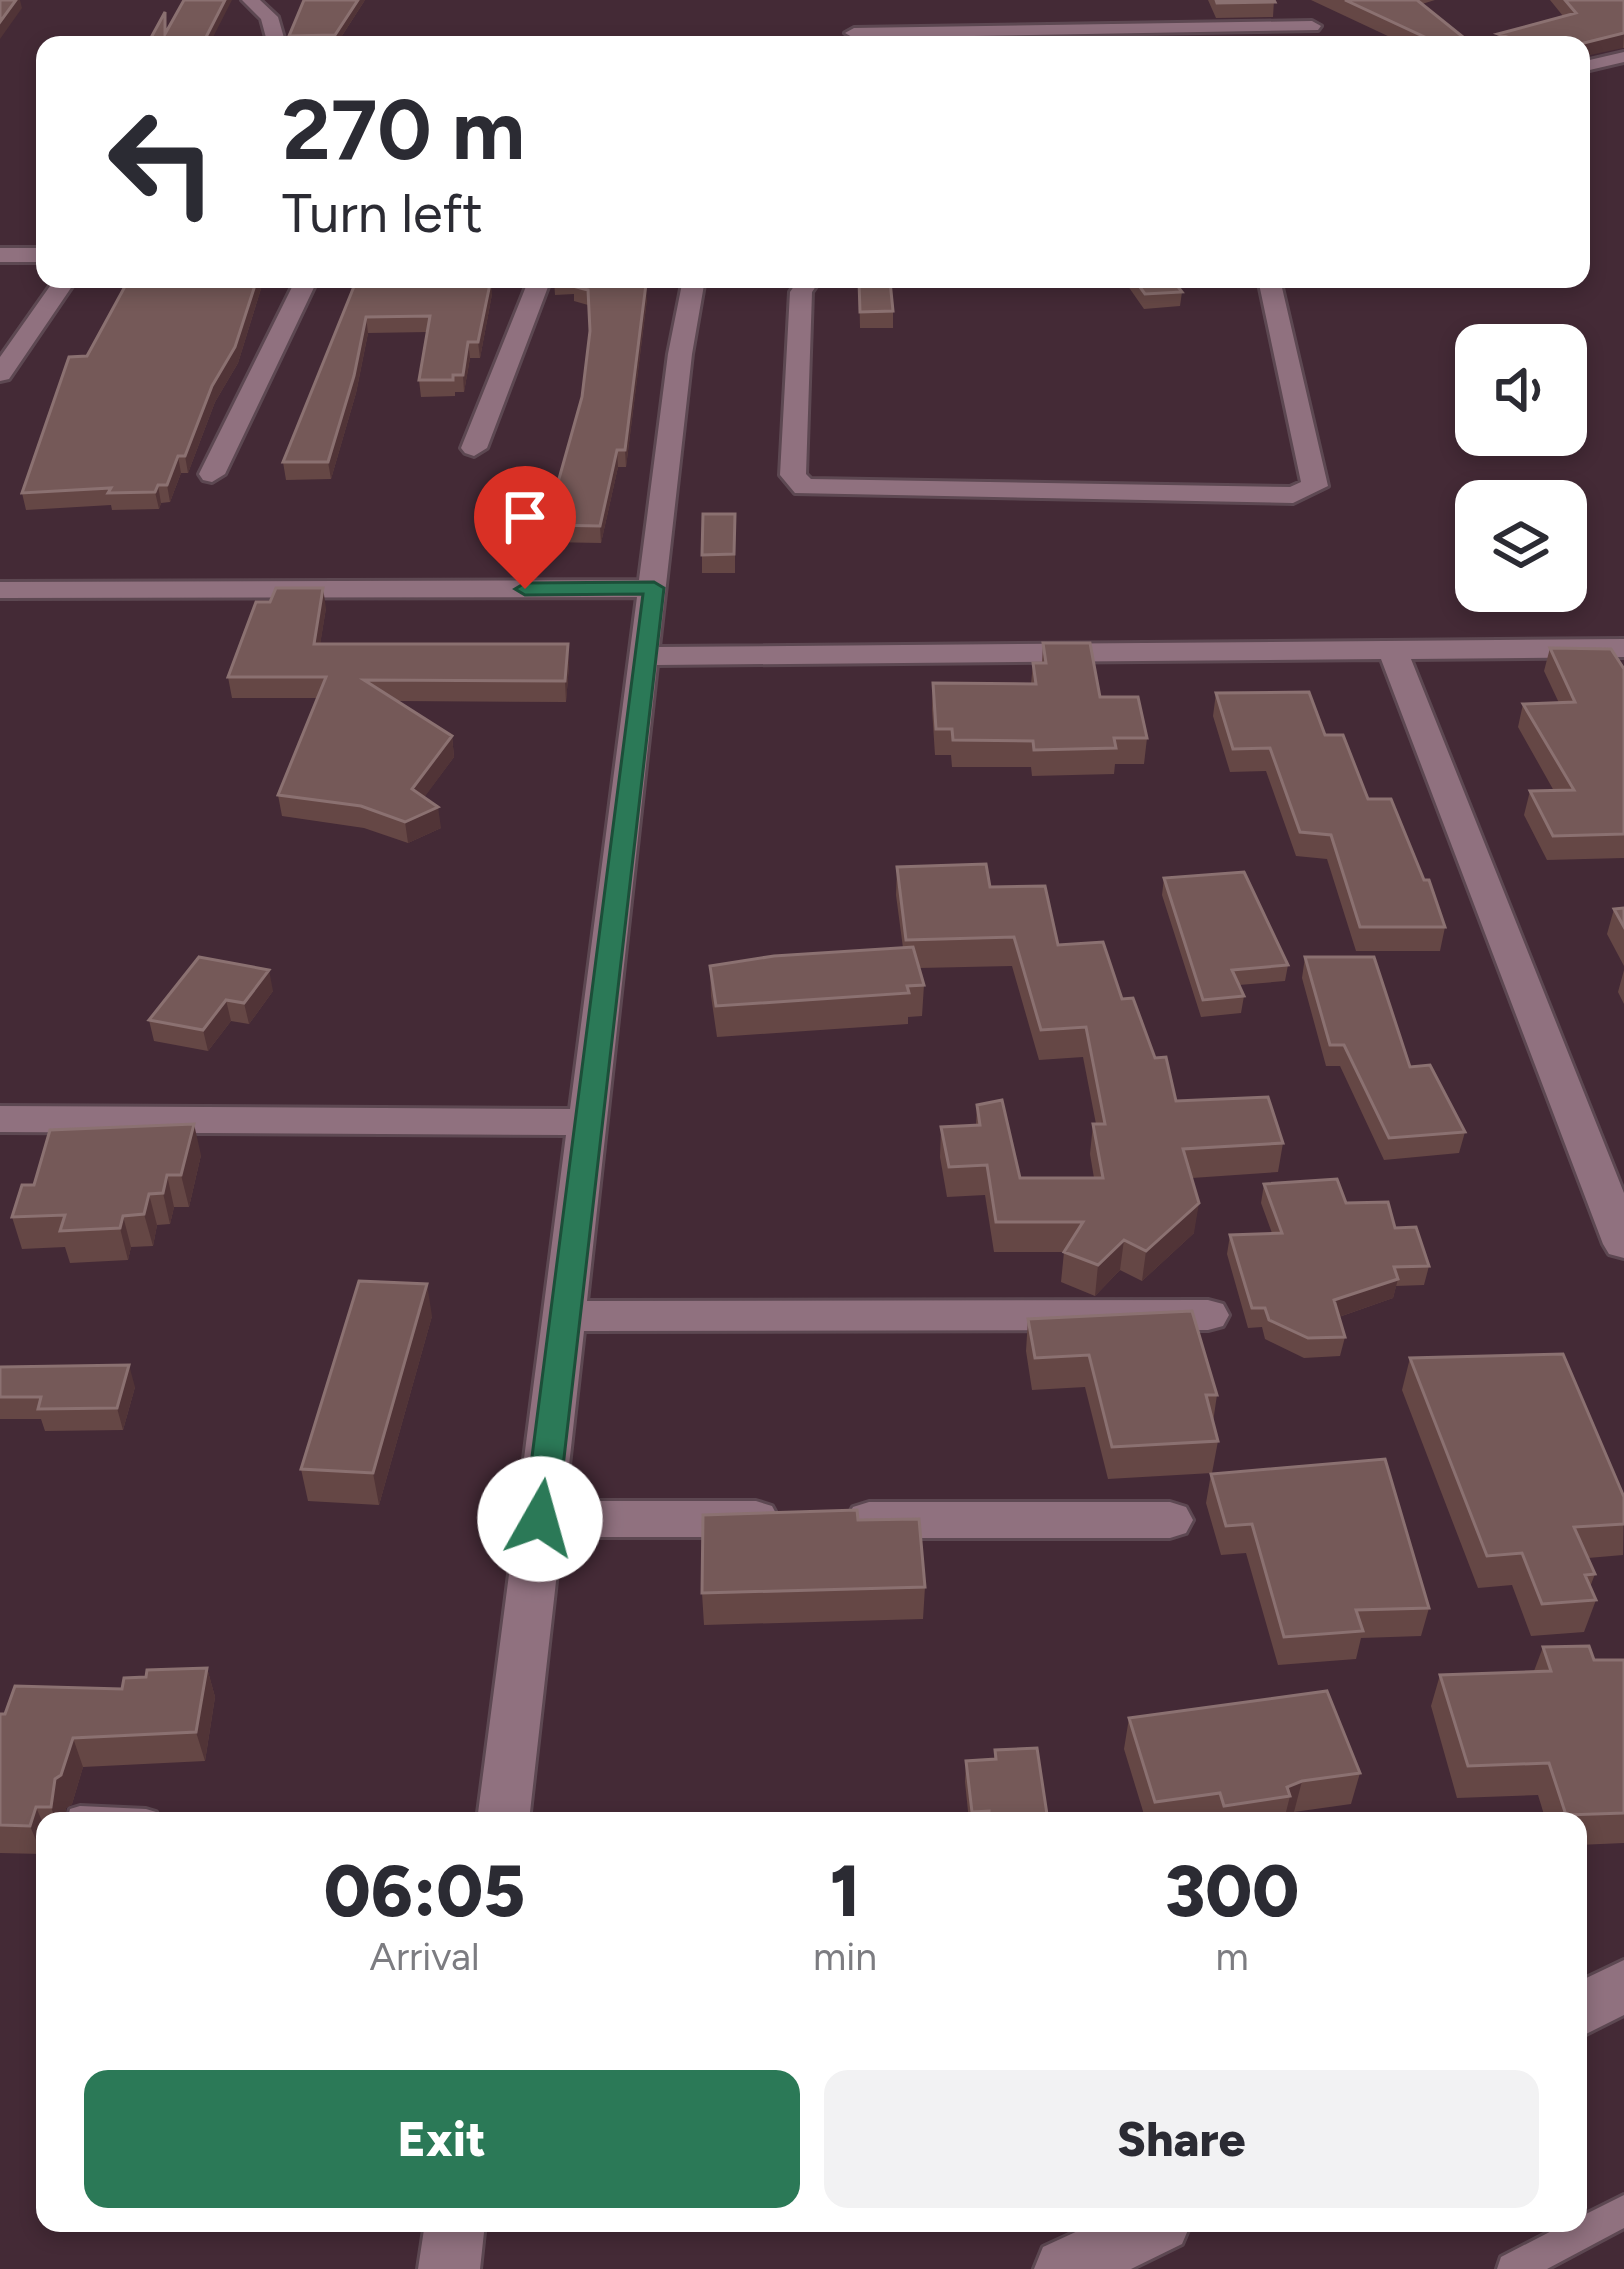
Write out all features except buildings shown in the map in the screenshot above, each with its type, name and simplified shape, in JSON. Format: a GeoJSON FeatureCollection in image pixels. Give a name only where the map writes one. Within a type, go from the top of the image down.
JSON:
{"type":"FeatureCollection","features":[{"type":"Feature","properties":{"kind":"street"},"geometry":{"type":"LineString","coordinates":[[250,0],[269,17],[274,36]]}},
{"type":"Feature","properties":{"kind":"street"},"geometry":{"type":"LineString","coordinates":[[1298,0],[1317,36]]}},
{"type":"Feature","properties":{"kind":"street"},"geometry":{"type":"LineString","coordinates":[[854,33],[1180,21],[1312,26]]}},
{"type":"Feature","properties":{"kind":"street"},"geometry":{"type":"LineString","coordinates":[[1590,65],[1624,57]]}},
{"type":"Feature","properties":{"kind":"street"},"geometry":{"type":"LineString","coordinates":[[0,255],[36,255]]}},
{"type":"Feature","properties":{"kind":"street"},"geometry":{"type":"LineString","coordinates":[[0,374],[60,288]]}},
{"type":"Feature","properties":{"kind":"street"},"geometry":{"type":"LineString","coordinates":[[212,474],[303,288]]}},
{"type":"Feature","properties":{"kind":"street"},"geometry":{"type":"LineString","coordinates":[[474,448],[536,288]]}},
{"type":"Feature","properties":{"kind":"street"},"geometry":{"type":"LineString","coordinates":[[504,1812],[680,354],[692,288]]}},
{"type":"Feature","properties":{"kind":"street"},"geometry":{"type":"LineString","coordinates":[[804,288],[793,475],[804,487],[1293,495],[1315,486],[1271,288]]}},
{"type":"Feature","properties":{"kind":"street"},"geometry":{"type":"LineString","coordinates":[[0,590],[654,588]]}},
{"type":"Feature","properties":{"kind":"street"},"geometry":{"type":"LineString","coordinates":[[646,656],[1624,647]]}},
{"type":"Feature","properties":{"kind":"street"},"geometry":{"type":"LineString","coordinates":[[1393,649],[1624,1244]]}},
{"type":"Feature","properties":{"kind":"street"},"geometry":{"type":"LineString","coordinates":[[0,1119],[590,1122]]}},
{"type":"Feature","properties":{"kind":"street"},"geometry":{"type":"LineString","coordinates":[[565,1316],[1208,1315]]}},
{"type":"Feature","properties":{"kind":"street"},"geometry":{"type":"LineString","coordinates":[[540,1519],[1170,1520]]}},
{"type":"Feature","properties":{"kind":"street"},"geometry":{"type":"LineString","coordinates":[[1587,2006],[1624,1985]]}},
{"type":"Feature","properties":{"kind":"street"},"geometry":{"type":"LineString","coordinates":[[449,2269],[453,2232]]}},
{"type":"Feature","properties":{"kind":"street"},"geometry":{"type":"LineString","coordinates":[[1065,2269],[1142,2232]]}},
{"type":"Feature","properties":{"kind":"lane"},"geometry":{"type":"LineString","coordinates":[[1587,2230],[1624,2211]]}},
{"type":"Feature","properties":{"kind":"lane"},"geometry":{"type":"LineString","coordinates":[[1513,2269],[1584,2232]]}},
{"type":"Feature","properties":{"kind":"route"},"geometry":{"type":"LineString","coordinates":[[525,589],[654,588],[540,1519]]}}]}
